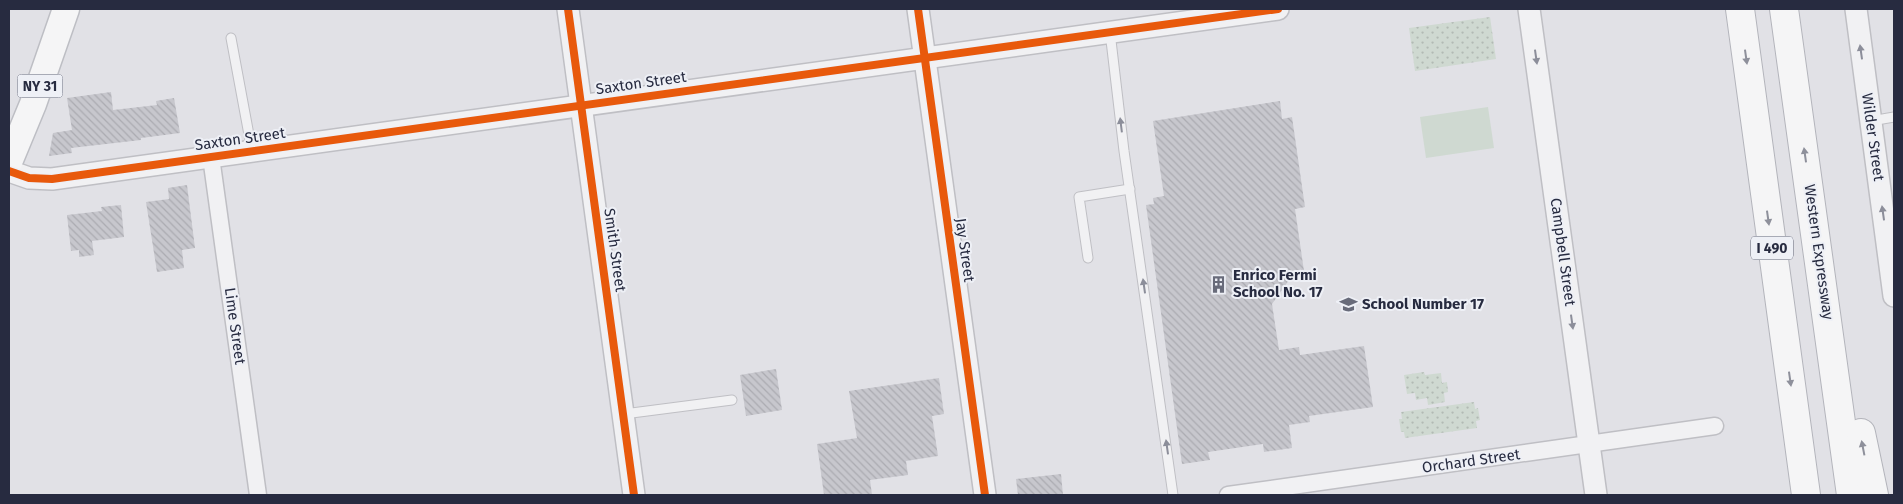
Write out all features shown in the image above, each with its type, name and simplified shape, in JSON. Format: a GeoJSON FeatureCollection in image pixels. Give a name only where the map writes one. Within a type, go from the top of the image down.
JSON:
{"type":"FeatureCollection","features":[{"type":"Feature","properties":{"kind":"highway","name":"I 490"},"geometry":{"type":"LineString","coordinates":[[1740,9],[1805,492]]}},
{"type":"Feature","properties":{"kind":"highway","name":"Western Expressway"},"geometry":{"type":"LineString","coordinates":[[1784,9],[1851,495]]}},
{"type":"Feature","properties":{"kind":"highway"},"geometry":{"type":"LineString","coordinates":[[1831,342],[1859,427],[1874,495]]}},
{"type":"Feature","properties":{"kind":"main road","name":"NY 31"},"geometry":{"type":"LineString","coordinates":[[9,162],[33,104],[66,9]]}},
{"type":"Feature","properties":{"kind":"street","name":"Smith Street"},"geometry":{"type":"LineString","coordinates":[[568,9],[634,495]]}},
{"type":"Feature","properties":{"kind":"street","name":"Jay Street"},"geometry":{"type":"LineString","coordinates":[[918,9],[984,495]]}},
{"type":"Feature","properties":{"kind":"street","name":"Saxton Street"},"geometry":{"type":"LineString","coordinates":[[9,171],[29,178],[52,179],[1110,32],[1237,12],[1278,9]]}},
{"type":"Feature","properties":{"kind":"street","name":"Campbell Street"},"geometry":{"type":"LineString","coordinates":[[1530,9],[1596,495]]}},
{"type":"Feature","properties":{"kind":"street","name":"Wilder Street"},"geometry":{"type":"LineString","coordinates":[[1856,9],[1894,296]]}},
{"type":"Feature","properties":{"kind":"street","name":"Lime Street"},"geometry":{"type":"LineString","coordinates":[[212,157],[258,495]]}},
{"type":"Feature","properties":{"kind":"street","name":"Orchard Street"},"geometry":{"type":"LineString","coordinates":[[1228,495],[1302,490],[1714,426]]}},
{"type":"Feature","properties":{"kind":"lane"},"geometry":{"type":"LineString","coordinates":[[1110,32],[1173,495]]}},
{"type":"Feature","properties":{"kind":"lane"},"geometry":{"type":"LineString","coordinates":[[231,38],[252,151]]}},
{"type":"Feature","properties":{"kind":"lane"},"geometry":{"type":"LineString","coordinates":[[1871,120],[1894,118]]}},
{"type":"Feature","properties":{"kind":"lane"},"geometry":{"type":"LineString","coordinates":[[1088,258],[1079,197],[1130,189]]}},
{"type":"Feature","properties":{"kind":"lane"},"geometry":{"type":"LineString","coordinates":[[624,414],[732,400]]}},
{"type":"Feature","properties":{"kind":"shaded area"},"geometry":{"type":"Polygon","coordinates":[[[1490,17],[1496,59],[1415,71],[1409,28],[1490,17]]]}},
{"type":"Feature","properties":{"kind":"shaded area"},"geometry":{"type":"Polygon","coordinates":[[[1488,107],[1494,148],[1426,158],[1420,117],[1488,107]]]}},
{"type":"Feature","properties":{"kind":"shaded area"},"geometry":{"type":"Polygon","coordinates":[[[1424,372],[1425,375],[1441,373],[1442,383],[1447,382],[1448,392],[1444,393],[1445,402],[1428,405],[1427,398],[1416,400],[1415,393],[1407,394],[1404,375],[1424,372]]]}},
{"type":"Feature","properties":{"kind":"shaded area"},"geometry":{"type":"Polygon","coordinates":[[[1474,402],[1475,409],[1478,408],[1480,420],[1476,421],[1477,428],[1405,438],[1404,432],[1401,432],[1399,419],[1402,419],[1401,412],[1474,402]]]}},
{"type":"Feature","properties":{"kind":"building"},"geometry":{"type":"Polygon","coordinates":[[[111,92],[113,110],[157,105],[156,101],[174,98],[180,133],[141,138],[141,140],[71,148],[72,153],[49,156],[53,133],[72,130],[67,98],[111,92]]]}},
{"type":"Feature","properties":{"kind":"building","name":"Enrico Fermi School No. 17"},"geometry":{"type":"Polygon","coordinates":[[[1280,101],[1282,119],[1292,117],[1305,207],[1295,209],[1305,278],[1289,280],[1272,304],[1279,350],[1299,347],[1300,355],[1364,346],[1373,407],[1309,416],[1310,422],[1289,425],[1292,448],[1264,452],[1263,444],[1208,452],[1210,460],[1182,464],[1146,205],[1154,204],[1153,198],[1164,196],[1153,121],[1280,101]]]}},
{"type":"Feature","properties":{"kind":"building"},"geometry":{"type":"Polygon","coordinates":[[[187,185],[195,248],[182,250],[184,268],[157,272],[146,202],[169,199],[168,188],[187,185]]]}},
{"type":"Feature","properties":{"kind":"building"},"geometry":{"type":"Polygon","coordinates":[[[121,205],[124,237],[92,241],[94,255],[79,257],[79,250],[71,251],[67,215],[102,211],[101,207],[121,205]]]}},
{"type":"Feature","properties":{"kind":"building"},"geometry":{"type":"Polygon","coordinates":[[[776,369],[782,410],[746,416],[740,375],[776,369]]]}},
{"type":"Feature","properties":{"kind":"building"},"geometry":{"type":"Polygon","coordinates":[[[939,378],[944,414],[932,416],[938,456],[906,461],[908,475],[870,480],[872,495],[824,495],[817,444],[857,438],[849,391],[939,378]]]}},
{"type":"Feature","properties":{"kind":"building"},"geometry":{"type":"Polygon","coordinates":[[[1061,474],[1063,495],[1018,495],[1016,479],[1061,474]]]}},
{"type":"Feature","properties":{"kind":"cycle path"},"geometry":{"type":"LineString","coordinates":[[568,9],[634,495]]}},
{"type":"Feature","properties":{"kind":"cycle path"},"geometry":{"type":"LineString","coordinates":[[918,9],[985,495]]}},
{"type":"Feature","properties":{"kind":"cycle path"},"geometry":{"type":"LineString","coordinates":[[9,171],[29,178],[52,179],[1278,9]]}},
{"type":"Feature","properties":{"kind":"place","name":"Enrico Fermi School No. 17"},"geometry":{"type":"Point","coordinates":[1219,284]}},
{"type":"Feature","properties":{"kind":"place","name":"School Number 17"},"geometry":{"type":"Point","coordinates":[1348,304]}}]}
